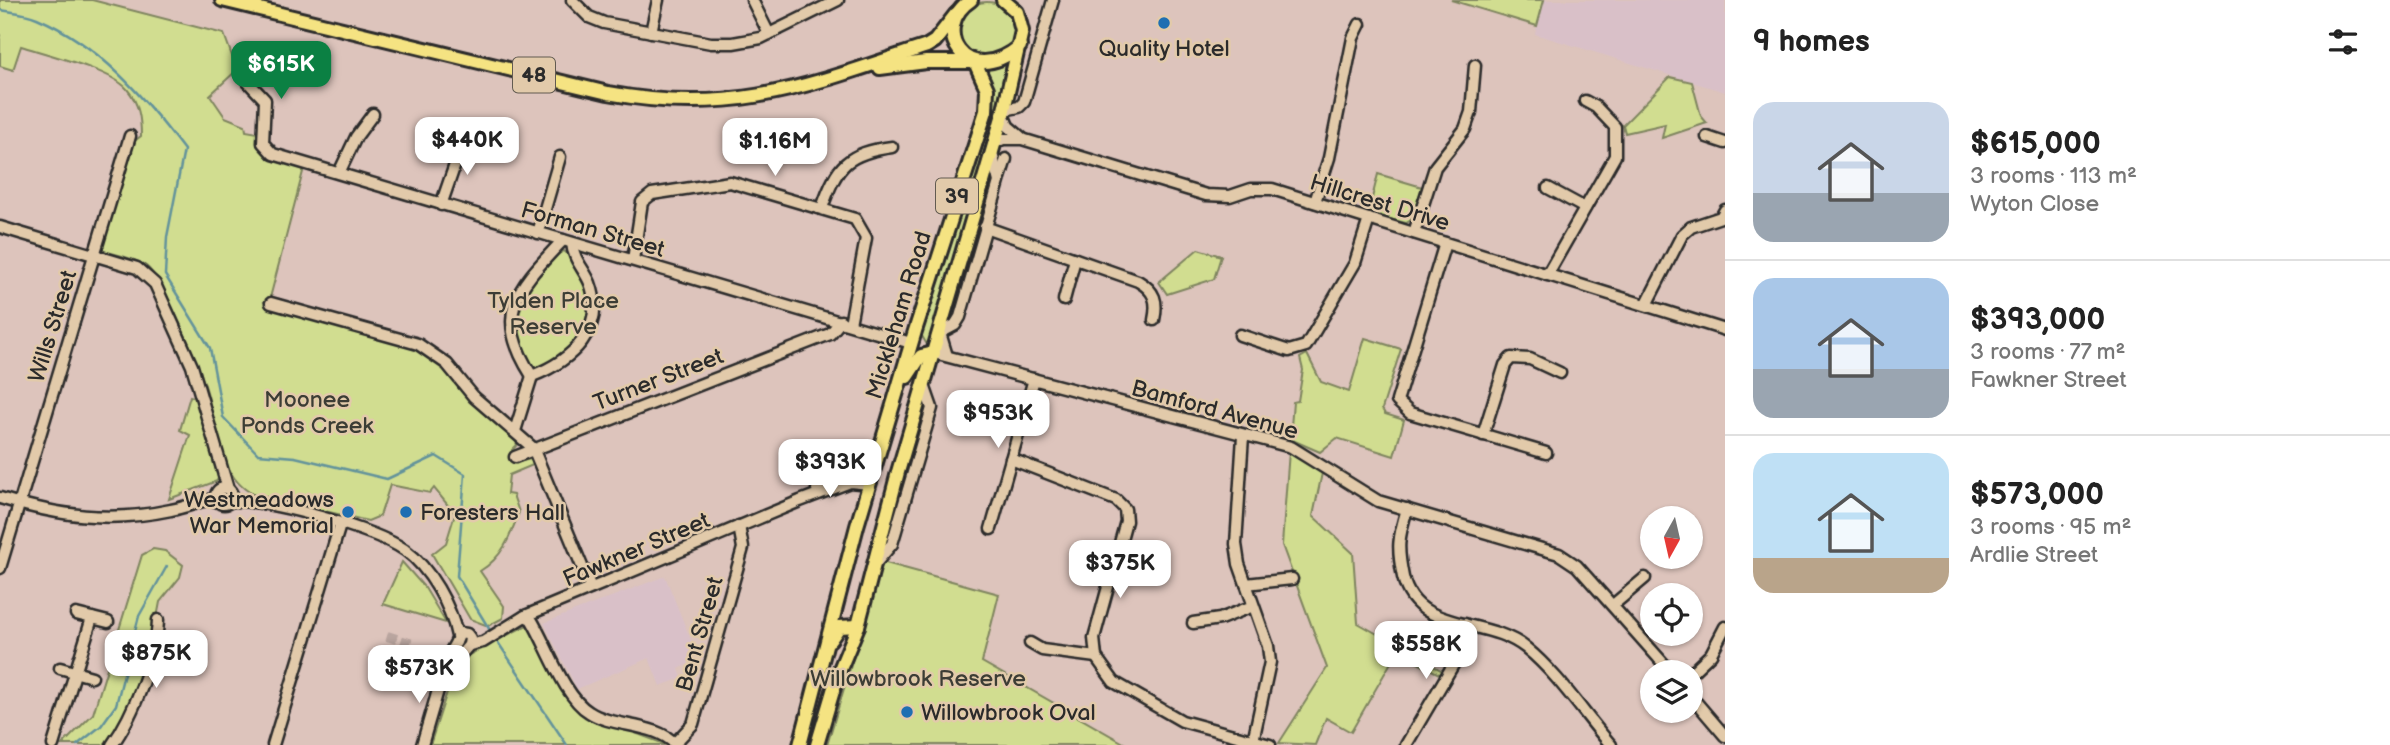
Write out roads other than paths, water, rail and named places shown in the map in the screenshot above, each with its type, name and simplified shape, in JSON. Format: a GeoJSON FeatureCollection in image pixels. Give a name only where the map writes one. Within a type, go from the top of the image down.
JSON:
{"type":"FeatureCollection","features":[{"type":"Feature","properties":{"kind":"main road","name":"48"},"geometry":{"type":"LineString","coordinates":[[222,0],[573,85],[655,100],[705,103],[750,99],[792,91],[927,46],[935,41],[957,14]]}},
{"type":"Feature","properties":{"kind":"main road"},"geometry":{"type":"LineString","coordinates":[[957,14],[970,0]]}},
{"type":"Feature","properties":{"kind":"main road"},"geometry":{"type":"LineString","coordinates":[[1003,0],[1017,12],[1021,22]]}},
{"type":"Feature","properties":{"kind":"main road","name":"39"},"geometry":{"type":"LineString","coordinates":[[1017,0],[1021,22],[1020,46]]}},
{"type":"Feature","properties":{"kind":"main road","name":"39"},"geometry":{"type":"LineString","coordinates":[[957,14],[953,23],[955,42],[959,50],[975,62]]}},
{"type":"Feature","properties":{"kind":"main road"},"geometry":{"type":"LineString","coordinates":[[975,62],[994,63],[1020,46]]}},
{"type":"Feature","properties":{"kind":"main road","name":"Mickleham Road"},"geometry":{"type":"LineString","coordinates":[[817,745],[838,674],[858,626],[894,487],[924,386],[940,355],[940,333],[1004,112],[1020,46]]}},
{"type":"Feature","properties":{"kind":"main road","name":"48"},"geometry":{"type":"LineString","coordinates":[[848,73],[903,64],[975,62]]}},
{"type":"Feature","properties":{"kind":"main road","name":"Mickleham Road"},"geometry":{"type":"LineString","coordinates":[[800,745],[857,526],[913,337],[986,111],[987,89],[975,62]]}},
{"type":"Feature","properties":{"kind":"main road"},"geometry":{"type":"LineString","coordinates":[[913,337],[923,348],[940,355]]}},
{"type":"Feature","properties":{"kind":"main road"},"geometry":{"type":"LineString","coordinates":[[894,403],[913,364],[920,356],[940,355]]}},
{"type":"Feature","properties":{"kind":"main road"},"geometry":{"type":"LineString","coordinates":[[871,480],[894,487]]}},
{"type":"Feature","properties":{"kind":"main road"},"geometry":{"type":"LineString","coordinates":[[836,605],[842,618],[858,626]]}},
{"type":"Feature","properties":{"kind":"main road"},"geometry":{"type":"LineString","coordinates":[[824,649],[839,627],[846,624],[858,626]]}},
{"type":"Feature","properties":{"kind":"street"},"geometry":{"type":"LineString","coordinates":[[572,0],[596,20],[721,44],[745,42],[769,34],[838,0]]}},
{"type":"Feature","properties":{"kind":"street"},"geometry":{"type":"LineString","coordinates":[[651,32],[657,0]]}},
{"type":"Feature","properties":{"kind":"street"},"geometry":{"type":"LineString","coordinates":[[752,0],[769,34]]}},
{"type":"Feature","properties":{"kind":"street"},"geometry":{"type":"LineString","coordinates":[[1022,138],[1008,126],[1004,112],[1023,104],[1054,0]]}},
{"type":"Feature","properties":{"kind":"street"},"geometry":{"type":"LineString","coordinates":[[1315,202],[1329,158],[1353,38],[1360,24]]}},
{"type":"Feature","properties":{"kind":"street"},"geometry":{"type":"LineString","coordinates":[[1414,233],[1435,167],[1465,129],[1471,112],[1475,65]]}},
{"type":"Feature","properties":{"kind":"street","name":"Forman Street"},"geometry":{"type":"LineString","coordinates":[[248,82],[265,100],[263,140],[266,149],[568,242],[827,317],[913,337]]}},
{"type":"Feature","properties":{"kind":"street"},"geometry":{"type":"LineString","coordinates":[[1547,275],[1615,156],[1615,127],[1606,116],[1585,100]]}},
{"type":"Feature","properties":{"kind":"street"},"geometry":{"type":"LineString","coordinates":[[339,173],[356,137],[373,114]]}},
{"type":"Feature","properties":{"kind":"street","name":"Wills Street"},"geometry":{"type":"LineString","coordinates":[[0,568],[130,136]]}},
{"type":"Feature","properties":{"kind":"street"},"geometry":{"type":"LineString","coordinates":[[1707,137],[1725,143]]}},
{"type":"Feature","properties":{"kind":"street"},"geometry":{"type":"LineString","coordinates":[[441,205],[459,153],[470,138]]}},
{"type":"Feature","properties":{"kind":"street","name":"Hillcrest Drive"},"geometry":{"type":"LineString","coordinates":[[993,148],[1003,139],[1022,138],[1206,195],[1230,196],[1261,187],[1725,330]]}},
{"type":"Feature","properties":{"kind":"street"},"geometry":{"type":"LineString","coordinates":[[822,208],[838,171],[850,157],[865,151],[892,147]]}},
{"type":"Feature","properties":{"kind":"street","name":"Mickleham Road"},"geometry":{"type":"LineString","coordinates":[[940,333],[955,324],[960,317],[999,182],[993,148]]}},
{"type":"Feature","properties":{"kind":"street"},"geometry":{"type":"LineString","coordinates":[[538,233],[560,157]]}},
{"type":"Feature","properties":{"kind":"street"},"geometry":{"type":"LineString","coordinates":[[999,182],[1006,159]]}},
{"type":"Feature","properties":{"kind":"street"},"geometry":{"type":"LineString","coordinates":[[634,261],[642,202],[652,194],[730,182],[822,208],[855,219],[866,238],[846,322]]}},
{"type":"Feature","properties":{"kind":"street"},"geometry":{"type":"LineString","coordinates":[[1548,188],[1585,208]]}},
{"type":"Feature","properties":{"kind":"street"},"geometry":{"type":"LineString","coordinates":[[1646,306],[1682,235],[1691,228],[1721,217],[1725,210]]}},
{"type":"Feature","properties":{"kind":"street"},"geometry":{"type":"LineString","coordinates":[[1240,335],[1289,351],[1306,346],[1355,263],[1369,219]]}},
{"type":"Feature","properties":{"kind":"street"},"geometry":{"type":"LineString","coordinates":[[985,227],[1147,287],[1157,305],[1154,320]]}},
{"type":"Feature","properties":{"kind":"street"},"geometry":{"type":"LineString","coordinates":[[0,228],[137,268],[155,284],[198,384],[221,471],[224,494]]}},
{"type":"Feature","properties":{"kind":"street"},"geometry":{"type":"LineString","coordinates":[[515,431],[533,376],[569,357],[579,347],[590,327],[593,298],[588,279],[568,242],[525,280],[513,313],[515,346],[533,376]]}},
{"type":"Feature","properties":{"kind":"street"},"geometry":{"type":"LineString","coordinates":[[1445,243],[1397,401],[1410,413],[1546,453]]}},
{"type":"Feature","properties":{"kind":"street"},"geometry":{"type":"LineString","coordinates":[[1064,300],[1075,259]]}},
{"type":"Feature","properties":{"kind":"street"},"geometry":{"type":"LineString","coordinates":[[271,303],[418,344],[447,364],[474,397],[533,448],[591,588]]}},
{"type":"Feature","properties":{"kind":"street"},"geometry":{"type":"LineString","coordinates":[[816,338],[824,330],[827,317]]}},
{"type":"Feature","properties":{"kind":"street","name":"Turner Street"},"geometry":{"type":"LineString","coordinates":[[515,457],[830,334],[846,322]]}},
{"type":"Feature","properties":{"kind":"street","name":"Bamford Avenue"},"geometry":{"type":"LineString","coordinates":[[940,355],[1301,452],[1367,496],[1569,559],[1661,660]]}},
{"type":"Feature","properties":{"kind":"street"},"geometry":{"type":"LineString","coordinates":[[1483,435],[1505,365],[1511,358],[1530,359],[1560,373]]}},
{"type":"Feature","properties":{"kind":"street"},"geometry":{"type":"LineString","coordinates":[[991,529],[1034,379]]}},
{"type":"Feature","properties":{"kind":"street","name":"Mickleham Road"},"geometry":{"type":"LineString","coordinates":[[875,564],[892,544],[932,408],[924,386]]}},
{"type":"Feature","properties":{"kind":"street"},"geometry":{"type":"LineString","coordinates":[[1243,436],[1236,544],[1246,584],[1268,646],[1270,662],[1253,741]]}},
{"type":"Feature","properties":{"kind":"street","name":"Fawkner Street"},"geometry":{"type":"LineString","coordinates":[[464,640],[489,635],[526,616],[800,501],[848,477],[878,458]]}},
{"type":"Feature","properties":{"kind":"street"},"geometry":{"type":"LineString","coordinates":[[1011,458],[1116,500],[1125,509],[1126,521],[1094,638],[1096,657],[1114,682],[1182,721],[1270,745]]}},
{"type":"Feature","properties":{"kind":"street"},"geometry":{"type":"LineString","coordinates":[[848,477],[871,480]]}},
{"type":"Feature","properties":{"kind":"street"},"geometry":{"type":"LineString","coordinates":[[848,477],[859,498],[857,526]]}},
{"type":"Feature","properties":{"kind":"street"},"geometry":{"type":"LineString","coordinates":[[0,498],[66,516],[111,519],[170,510],[224,494],[340,525],[405,551],[421,565],[464,640],[444,674],[422,745]]}},
{"type":"Feature","properties":{"kind":"street"},"geometry":{"type":"LineString","coordinates":[[1407,509],[1397,550],[1407,593],[1416,606],[1428,613],[1499,634],[1525,647],[1611,745]]}},
{"type":"Feature","properties":{"kind":"street"},"geometry":{"type":"LineString","coordinates":[[273,745],[340,525]]}},
{"type":"Feature","properties":{"kind":"street","name":"Bent Street"},"geometry":{"type":"LineString","coordinates":[[675,744],[693,724],[743,548],[739,526]]}},
{"type":"Feature","properties":{"kind":"street"},"geometry":{"type":"LineString","coordinates":[[1613,605],[1645,578]]}},
{"type":"Feature","properties":{"kind":"street"},"geometry":{"type":"LineString","coordinates":[[1246,584],[1292,579]]}},
{"type":"Feature","properties":{"kind":"street"},"geometry":{"type":"LineString","coordinates":[[1193,623],[1220,619],[1253,606]]}},
{"type":"Feature","properties":{"kind":"street"},"geometry":{"type":"LineString","coordinates":[[76,614],[108,622]]}},
{"type":"Feature","properties":{"kind":"street"},"geometry":{"type":"LineString","coordinates":[[526,616],[534,625],[580,706],[596,716],[663,736],[675,744]]}},
{"type":"Feature","properties":{"kind":"street"},"geometry":{"type":"LineString","coordinates":[[53,745],[92,618]]}},
{"type":"Feature","properties":{"kind":"street"},"geometry":{"type":"LineString","coordinates":[[112,745],[136,703],[154,650],[159,620]]}},
{"type":"Feature","properties":{"kind":"street"},"geometry":{"type":"LineString","coordinates":[[1406,745],[1453,665],[1465,624]]}},
{"type":"Feature","properties":{"kind":"street"},"geometry":{"type":"LineString","coordinates":[[1703,662],[1711,654],[1725,626]]}},
{"type":"Feature","properties":{"kind":"street"},"geometry":{"type":"LineString","coordinates":[[1030,643],[1042,650],[1096,657]]}},
{"type":"Feature","properties":{"kind":"street"},"geometry":{"type":"LineString","coordinates":[[60,668],[92,677]]}},
{"type":"Feature","properties":{"kind":"street"},"geometry":{"type":"LineString","coordinates":[[1703,710],[1725,736]]}},
{"type":"Feature","properties":{"kind":"waterway","name":"Moonee Ponds Creek"},"geometry":{"type":"LineString","coordinates":[[0,10],[37,18],[60,29],[101,58],[137,92],[184,150],[167,237],[165,275],[210,348],[223,417],[258,454],[295,457],[387,479],[436,456],[465,474],[457,576],[491,632]]}},
{"type":"Feature","properties":{"kind":"waterway"},"geometry":{"type":"LineString","coordinates":[[77,745],[101,726],[116,705],[139,616],[167,566]]}},
{"type":"Feature","properties":{"kind":"waterway","name":"Moonee Ponds Creek"},"geometry":{"type":"LineString","coordinates":[[495,638],[567,745]]}},
{"type":"Feature","properties":{"kind":"tunnel"},"geometry":{"type":"LineString","coordinates":[[387,636],[412,644]]}},
{"type":"Feature","properties":{"kind":"place","name":"Quality Hotel"},"geometry":{"type":"Point","coordinates":[1164,23]}},
{"type":"Feature","properties":{"kind":"place","name":"Westmeadows War Memorial"},"geometry":{"type":"Point","coordinates":[348,512]}},
{"type":"Feature","properties":{"kind":"place","name":"Foresters Hall"},"geometry":{"type":"Point","coordinates":[406,512]}},
{"type":"Feature","properties":{"kind":"place","name":"Willowbrook Oval"},"geometry":{"type":"Point","coordinates":[907,712]}},
{"type":"Feature","properties":{"kind":"park label","name":"Tylden Place Reserve"},"geometry":{"type":"Point","coordinates":[553,313]}},
{"type":"Feature","properties":{"kind":"park label","name":"Willowbrook Reserve"},"geometry":{"type":"Point","coordinates":[918,678]}}]}
